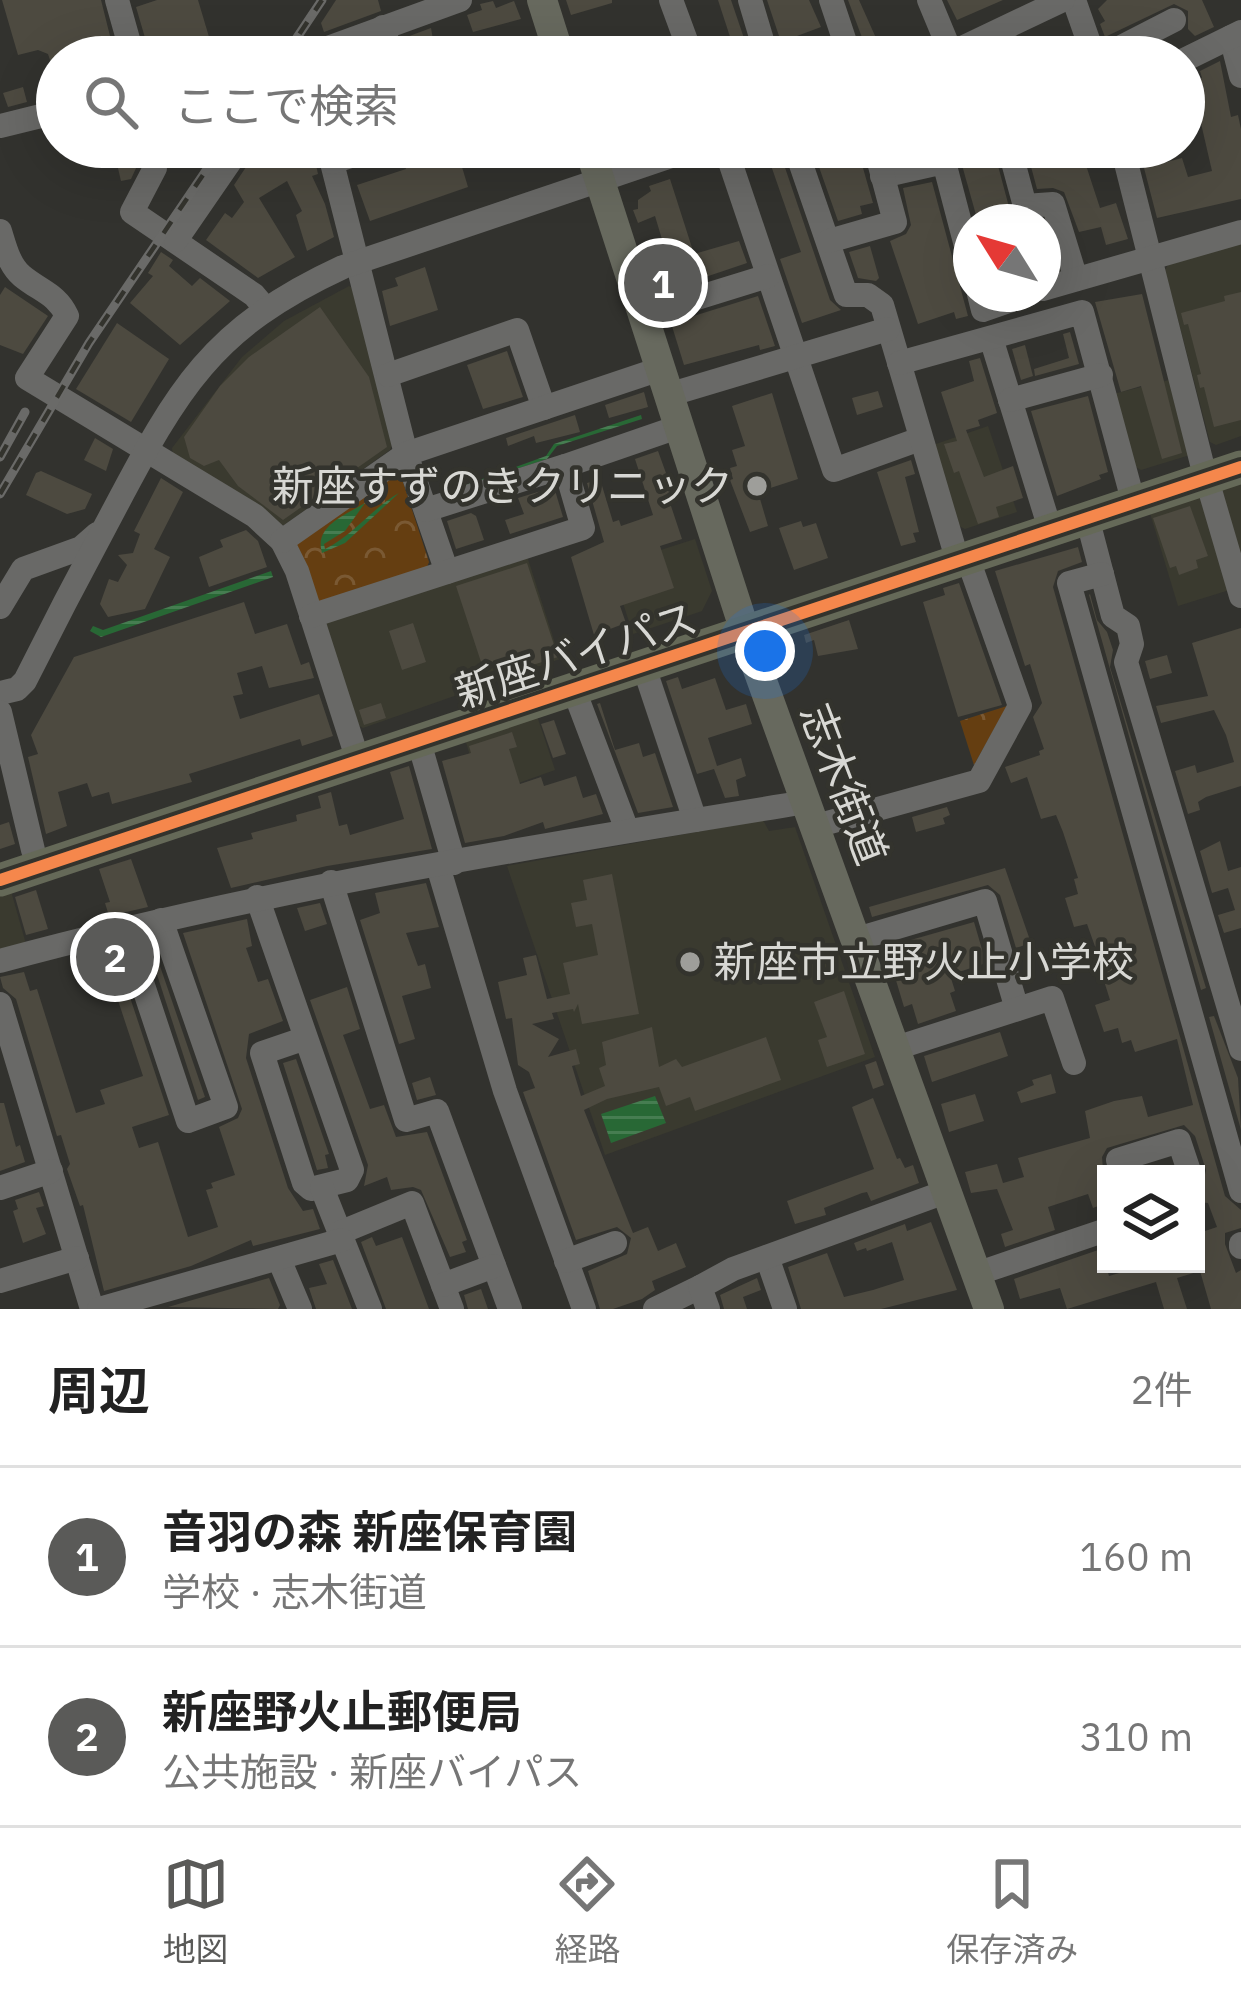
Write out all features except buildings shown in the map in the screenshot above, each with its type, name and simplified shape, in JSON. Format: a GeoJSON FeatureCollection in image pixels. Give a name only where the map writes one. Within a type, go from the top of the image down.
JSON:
{"type":"FeatureCollection","features":[{"type":"Feature","properties":{"kind":"highway","name":"新座バイパス"},"geometry":{"type":"LineString","coordinates":[[1205,472],[1241,450]]}},
{"type":"Feature","properties":{"kind":"highway","name":"新座バイパス"},"geometry":{"type":"LineString","coordinates":[[0,862],[960,552],[1046,516],[1132,496],[1205,472],[1241,467]]}},
{"type":"Feature","properties":{"kind":"highway","name":"新座バイパス"},"geometry":{"type":"LineString","coordinates":[[960,552],[1088,521],[1132,496]]}},
{"type":"Feature","properties":{"kind":"highway","name":"新座バイパス"},"geometry":{"type":"LineString","coordinates":[[0,880],[644,667],[742,624]]}},
{"type":"Feature","properties":{"kind":"main road"},"geometry":{"type":"LineString","coordinates":[[542,0],[553,36]]}},
{"type":"Feature","properties":{"kind":"main road","name":"志木街道"},"geometry":{"type":"LineString","coordinates":[[596,168],[742,624],[989,1309]]}},
{"type":"Feature","properties":{"kind":"street"},"geometry":{"type":"LineString","coordinates":[[117,0],[127,36]]}},
{"type":"Feature","properties":{"kind":"street"},"geometry":{"type":"LineString","coordinates":[[359,36],[460,0]]}},
{"type":"Feature","properties":{"kind":"street"},"geometry":{"type":"LineString","coordinates":[[671,0],[684,36]]}},
{"type":"Feature","properties":{"kind":"street"},"geometry":{"type":"LineString","coordinates":[[750,0],[761,36]]}},
{"type":"Feature","properties":{"kind":"street"},"geometry":{"type":"LineString","coordinates":[[831,0],[843,36]]}},
{"type":"Feature","properties":{"kind":"street"},"geometry":{"type":"LineString","coordinates":[[929,0],[941,36]]}},
{"type":"Feature","properties":{"kind":"street"},"geometry":{"type":"LineString","coordinates":[[1003,36],[1063,0]]}},
{"type":"Feature","properties":{"kind":"street"},"geometry":{"type":"LineString","coordinates":[[1074,0],[1089,36]]}},
{"type":"Feature","properties":{"kind":"street"},"geometry":{"type":"LineString","coordinates":[[1130,36],[1170,10]]}},
{"type":"Feature","properties":{"kind":"street"},"geometry":{"type":"LineString","coordinates":[[383,27],[386,36]]}},
{"type":"Feature","properties":{"kind":"street"},"geometry":{"type":"LineString","coordinates":[[1205,49],[1236,34],[1241,76]]}},
{"type":"Feature","properties":{"kind":"street"},"geometry":{"type":"LineString","coordinates":[[0,126],[36,117]]}},
{"type":"Feature","properties":{"kind":"street"},"geometry":{"type":"LineString","coordinates":[[155,168],[132,212],[266,308]]}},
{"type":"Feature","properties":{"kind":"street"},"geometry":{"type":"LineString","coordinates":[[176,240],[226,168]]}},
{"type":"Feature","properties":{"kind":"street"},"geometry":{"type":"LineString","coordinates":[[333,168],[406,454],[448,572]]}},
{"type":"Feature","properties":{"kind":"street"},"geometry":{"type":"LineString","coordinates":[[0,693],[17,689],[25,681],[144,448],[194,373],[266,308],[357,262],[633,168]]}},
{"type":"Feature","properties":{"kind":"street"},"geometry":{"type":"LineString","coordinates":[[732,168],[834,470],[920,440]]}},
{"type":"Feature","properties":{"kind":"street"},"geometry":{"type":"LineString","coordinates":[[0,961],[331,882],[695,820],[811,814],[979,781],[1020,706],[920,440],[882,305],[868,295],[846,295],[803,168]]}},
{"type":"Feature","properties":{"kind":"street"},"geometry":{"type":"LineString","coordinates":[[829,241],[896,222],[880,168]]}},
{"type":"Feature","properties":{"kind":"street"},"geometry":{"type":"LineString","coordinates":[[882,176],[917,168]]}},
{"type":"Feature","properties":{"kind":"street"},"geometry":{"type":"LineString","coordinates":[[946,168],[955,204]]}},
{"type":"Feature","properties":{"kind":"street"},"geometry":{"type":"LineString","coordinates":[[1015,168],[1025,206],[1053,204],[1076,279]]}},
{"type":"Feature","properties":{"kind":"street"},"geometry":{"type":"LineString","coordinates":[[1127,168],[1241,596]]}},
{"type":"Feature","properties":{"kind":"street"},"geometry":{"type":"LineString","coordinates":[[0,231],[6,253],[19,273],[59,300],[67,316],[27,378],[255,516],[282,541],[353,745]]}},
{"type":"Feature","properties":{"kind":"street"},"geometry":{"type":"LineString","coordinates":[[1061,284],[1241,232]]}},
{"type":"Feature","properties":{"kind":"street"},"geometry":{"type":"LineString","coordinates":[[642,315],[768,276]]}},
{"type":"Feature","properties":{"kind":"street"},"geometry":{"type":"LineString","coordinates":[[899,363],[1082,312],[1132,496]]}},
{"type":"Feature","properties":{"kind":"street"},"geometry":{"type":"LineString","coordinates":[[282,541],[406,454],[544,408],[796,356],[888,329]]}},
{"type":"Feature","properties":{"kind":"street"},"geometry":{"type":"LineString","coordinates":[[388,375],[517,330],[544,408]]}},
{"type":"Feature","properties":{"kind":"street"},"geometry":{"type":"LineString","coordinates":[[991,338],[1046,516]]}},
{"type":"Feature","properties":{"kind":"street"},"geometry":{"type":"LineString","coordinates":[[1010,400],[1101,375]]}},
{"type":"Feature","properties":{"kind":"street"},"geometry":{"type":"LineString","coordinates":[[426,510],[678,427]]}},
{"type":"Feature","properties":{"kind":"street"},"geometry":{"type":"LineString","coordinates":[[311,616],[584,528],[565,466]]}},
{"type":"Feature","properties":{"kind":"street"},"geometry":{"type":"LineString","coordinates":[[1088,521],[1112,616],[1128,626],[1132,644],[1126,662],[1241,1049]]}},
{"type":"Feature","properties":{"kind":"street"},"geometry":{"type":"LineString","coordinates":[[0,608],[23,568],[81,548],[107,524]]}},
{"type":"Feature","properties":{"kind":"street"},"geometry":{"type":"LineString","coordinates":[[50,560],[65,572],[70,589]]}},
{"type":"Feature","properties":{"kind":"street"},"geometry":{"type":"LineString","coordinates":[[1102,574],[1069,583],[1241,1191]]}},
{"type":"Feature","properties":{"kind":"street"},"geometry":{"type":"LineString","coordinates":[[644,667],[695,820]]}},
{"type":"Feature","properties":{"kind":"street"},"geometry":{"type":"LineString","coordinates":[[574,690],[626,830]]}},
{"type":"Feature","properties":{"kind":"street"},"geometry":{"type":"LineString","coordinates":[[0,712],[33,850]]}},
{"type":"Feature","properties":{"kind":"street"},"geometry":{"type":"LineString","coordinates":[[418,742],[505,1091],[584,1309]]}},
{"type":"Feature","properties":{"kind":"street"},"geometry":{"type":"LineString","coordinates":[[331,882],[406,1120],[437,1111],[510,1309]]}},
{"type":"Feature","properties":{"kind":"street"},"geometry":{"type":"LineString","coordinates":[[257,897],[352,1170],[347,1180],[311,1189],[304,1184],[262,1053],[306,1039]]}},
{"type":"Feature","properties":{"kind":"street"},"geometry":{"type":"LineString","coordinates":[[857,939],[985,901],[1017,1009]]}},
{"type":"Feature","properties":{"kind":"street"},"geometry":{"type":"LineString","coordinates":[[124,928],[188,1121],[226,1107],[161,920]]}},
{"type":"Feature","properties":{"kind":"street"},"geometry":{"type":"LineString","coordinates":[[1190,1005],[1226,994]]}},
{"type":"Feature","properties":{"kind":"street"},"geometry":{"type":"LineString","coordinates":[[896,1048],[1052,998],[1074,1063]]}},
{"type":"Feature","properties":{"kind":"street"},"geometry":{"type":"LineString","coordinates":[[0,1004],[96,1309],[139,1303],[279,1259],[412,1203],[447,1297],[494,1266]]}},
{"type":"Feature","properties":{"kind":"street"},"geometry":{"type":"LineString","coordinates":[[1119,1165],[1118,1160],[1179,1141],[1187,1165]]}},
{"type":"Feature","properties":{"kind":"street"},"geometry":{"type":"LineString","coordinates":[[0,1188],[51,1171]]}},
{"type":"Feature","properties":{"kind":"street"},"geometry":{"type":"LineString","coordinates":[[322,1188],[370,1309]]}},
{"type":"Feature","properties":{"kind":"street"},"geometry":{"type":"LineString","coordinates":[[656,1309],[704,1298],[733,1269],[947,1191]]}},
{"type":"Feature","properties":{"kind":"street"},"geometry":{"type":"LineString","coordinates":[[976,1274],[1097,1233]]}},
{"type":"Feature","properties":{"kind":"street"},"geometry":{"type":"LineString","coordinates":[[566,1261],[615,1243]]}},
{"type":"Feature","properties":{"kind":"street"},"geometry":{"type":"LineString","coordinates":[[0,1281],[77,1258]]}},
{"type":"Feature","properties":{"kind":"street"},"geometry":{"type":"LineString","coordinates":[[767,1258],[785,1309]]}},
{"type":"Feature","properties":{"kind":"street"},"geometry":{"type":"LineString","coordinates":[[279,1259],[300,1309]]}},
{"type":"Feature","properties":{"kind":"shaded area"},"geometry":{"type":"Polygon","coordinates":[[[1241,242],[1241,436],[1216,445],[1210,442],[1165,270],[1168,265],[1241,242]]]}},
{"type":"Feature","properties":{"kind":"shaded area"},"geometry":{"type":"Polygon","coordinates":[[[349,286],[355,289],[393,443],[390,450],[284,525],[277,525],[173,456],[172,448],[242,357],[284,321],[349,286]]]}},
{"type":"Feature","properties":{"kind":"shaded area"},"geometry":{"type":"Polygon","coordinates":[[[1173,379],[1190,455],[1141,470],[1134,466],[1113,394],[1173,379]]]}},
{"type":"Feature","properties":{"kind":"shaded area"},"geometry":{"type":"Polygon","coordinates":[[[641,415],[642,419],[557,446],[547,459],[446,492],[546,456],[554,444],[641,415]]]}},
{"type":"Feature","properties":{"kind":"shaded area"},"geometry":{"type":"Polygon","coordinates":[[[988,426],[1017,512],[965,529],[959,526],[933,445],[988,426]]]}},
{"type":"Feature","properties":{"kind":"shaded area"},"geometry":{"type":"Polygon","coordinates":[[[1241,481],[1241,553],[1235,555],[1217,490],[1241,481]]]}},
{"type":"Feature","properties":{"kind":"shaded area"},"geometry":{"type":"Polygon","coordinates":[[[399,493],[345,543],[322,553],[322,536],[333,523],[365,503],[345,531],[324,544],[325,549],[399,493]]]}},
{"type":"Feature","properties":{"kind":"shaded area"},"geometry":{"type":"Polygon","coordinates":[[[1207,493],[1236,588],[1178,606],[1150,513],[1207,493]]]}},
{"type":"Feature","properties":{"kind":"shaded area"},"geometry":{"type":"Polygon","coordinates":[[[695,539],[712,591],[702,611],[633,634],[611,566],[695,539]]]}},
{"type":"Feature","properties":{"kind":"shaded area"},"geometry":{"type":"Polygon","coordinates":[[[527,556],[560,659],[363,728],[356,724],[326,623],[527,556]]]}},
{"type":"Feature","properties":{"kind":"shaded area"},"geometry":{"type":"Polygon","coordinates":[[[271,571],[273,577],[101,637],[90,631],[93,626],[103,630],[271,571]]]}},
{"type":"Feature","properties":{"kind":"shaded area"},"geometry":{"type":"Polygon","coordinates":[[[537,716],[555,770],[482,796],[465,739],[537,716]]]}},
{"type":"Feature","properties":{"kind":"shaded area","name":"新座市立野火止小学校"},"geometry":{"type":"Polygon","coordinates":[[[763,820],[769,831],[795,827],[875,1057],[605,1155],[507,866],[763,820]]]}},
{"type":"Feature","properties":{"kind":"shaded area"},"geometry":{"type":"Polygon","coordinates":[[[11,891],[26,944],[0,951],[0,894],[11,891]]]}},
{"type":"Feature","properties":{"kind":"shaded area"},"geometry":{"type":"Polygon","coordinates":[[[655,1096],[666,1123],[611,1143],[601,1114],[655,1096]]]}},
{"type":"Feature","properties":{"kind":"green space"},"geometry":{"type":"Polygon","coordinates":[[[394,473],[401,476],[429,562],[425,572],[320,607],[291,545],[394,473]]]}},
{"type":"Feature","properties":{"kind":"green space"},"geometry":{"type":"Polygon","coordinates":[[[1007,706],[974,765],[960,721],[1007,706]]]}},
{"type":"Feature","properties":{"kind":"railway"},"geometry":{"type":"LineString","coordinates":[[298,36],[322,0]]}},
{"type":"Feature","properties":{"kind":"railway"},"geometry":{"type":"LineString","coordinates":[[0,494],[89,343],[208,168]]}},
{"type":"Feature","properties":{"kind":"railway"},"geometry":{"type":"LineString","coordinates":[[0,457],[25,412]]}},
{"type":"Feature","properties":{"kind":"cycle path"},"geometry":{"type":"LineString","coordinates":[[0,880],[1241,467]]}},
{"type":"Feature","properties":{"kind":"place","name":"音羽の森 新座保育園"},"geometry":{"type":"Point","coordinates":[663,283]}},
{"type":"Feature","properties":{"kind":"place","name":"新座すずのきクリニック"},"geometry":{"type":"Point","coordinates":[757,486]}},
{"type":"Feature","properties":{"kind":"place","name":"新座野火止郵便局"},"geometry":{"type":"Point","coordinates":[115,957]}},
{"type":"Feature","properties":{"kind":"place","name":"新座市立野火止小学校"},"geometry":{"type":"Point","coordinates":[690,962]}}]}
